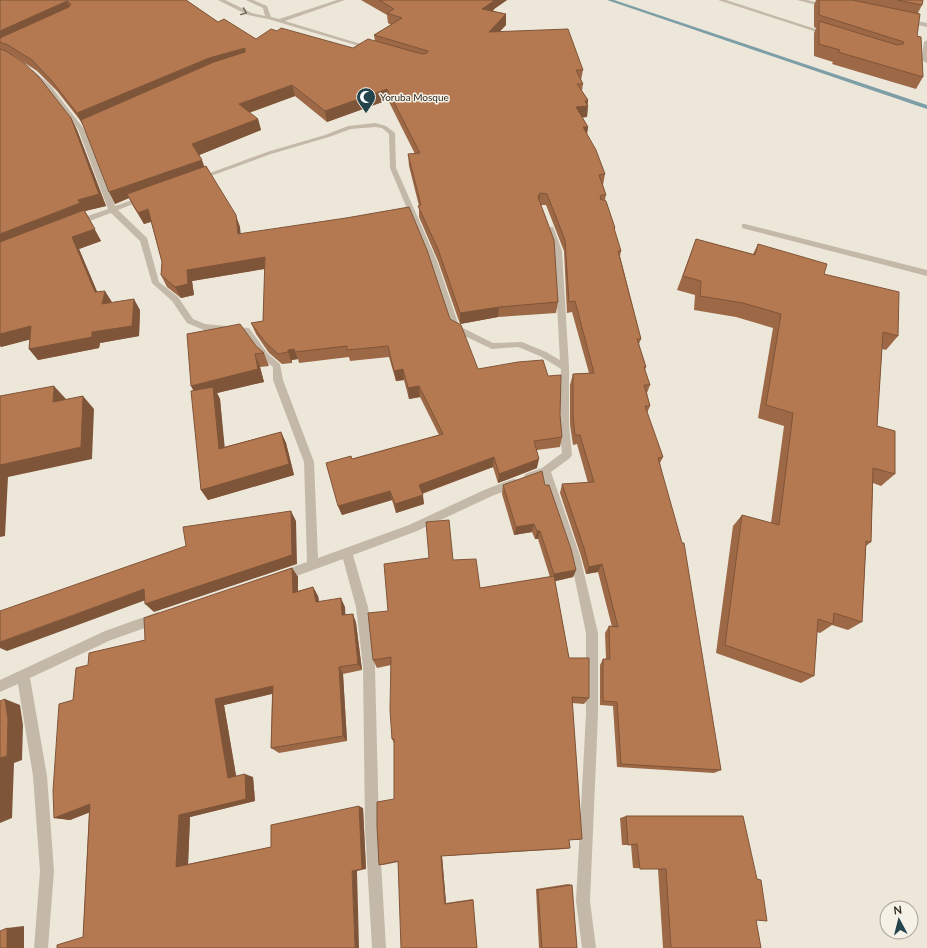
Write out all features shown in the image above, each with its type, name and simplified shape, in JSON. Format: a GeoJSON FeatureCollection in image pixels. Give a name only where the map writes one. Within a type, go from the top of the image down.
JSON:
{"type":"FeatureCollection","features":[{"type":"Feature","properties":{"kind":"street"},"geometry":{"type":"LineString","coordinates":[[221,0],[250,14],[269,18],[380,50]]}},
{"type":"Feature","properties":{"kind":"street"},"geometry":{"type":"LineString","coordinates":[[249,0],[265,7],[269,18]]}},
{"type":"Feature","properties":{"kind":"street"},"geometry":{"type":"LineString","coordinates":[[280,22],[342,0]]}},
{"type":"Feature","properties":{"kind":"street"},"geometry":{"type":"LineString","coordinates":[[721,0],[833,36]]}},
{"type":"Feature","properties":{"kind":"street"},"geometry":{"type":"LineString","coordinates":[[800,0],[835,7]]}},
{"type":"Feature","properties":{"kind":"street"},"geometry":{"type":"LineString","coordinates":[[896,19],[927,25]]}},
{"type":"Feature","properties":{"kind":"street"},"geometry":{"type":"LineString","coordinates":[[927,42],[924,60],[927,61]]}},
{"type":"Feature","properties":{"kind":"street"},"geometry":{"type":"LineString","coordinates":[[27,68],[48,86],[84,127],[112,209],[144,240],[156,283],[175,299],[190,321],[204,327],[246,330],[265,356],[277,366],[278,380],[309,462],[312,565]]}},
{"type":"Feature","properties":{"kind":"street"},"geometry":{"type":"LineString","coordinates":[[187,183],[269,153],[326,136],[350,127],[366,125],[384,127],[392,133],[393,168],[433,261],[455,328],[492,346],[519,344],[543,354],[565,367]]}},
{"type":"Feature","properties":{"kind":"street"},"geometry":{"type":"LineString","coordinates":[[70,226],[150,196]]}},
{"type":"Feature","properties":{"kind":"street"},"geometry":{"type":"LineString","coordinates":[[272,580],[413,528],[488,493],[546,470],[567,455],[564,425],[565,367],[558,251],[547,222]]}},
{"type":"Feature","properties":{"kind":"street"},"geometry":{"type":"LineString","coordinates":[[745,226],[927,273]]}},
{"type":"Feature","properties":{"kind":"street"},"geometry":{"type":"LineString","coordinates":[[546,470],[575,556],[592,633],[592,714],[583,901],[590,948]]}},
{"type":"Feature","properties":{"kind":"street"},"geometry":{"type":"LineString","coordinates":[[347,553],[362,607],[368,667],[372,821],[379,948]]}},
{"type":"Feature","properties":{"kind":"street"},"geometry":{"type":"LineString","coordinates":[[0,686],[109,635],[166,615]]}},
{"type":"Feature","properties":{"kind":"street"},"geometry":{"type":"LineString","coordinates":[[24,675],[40,776],[47,871],[41,948]]}},
{"type":"Feature","properties":{"kind":"building"},"geometry":{"type":"Polygon","coordinates":[[[0,0],[186,0],[218,22],[224,19],[256,39],[271,29],[277,31],[281,28],[353,48],[368,39],[422,54],[427,53],[428,51],[374,35],[402,18],[387,13],[394,9],[379,0],[492,0],[494,1],[482,9],[506,14],[489,32],[568,29],[583,70],[576,70],[583,84],[577,84],[588,100],[585,101],[588,106],[576,107],[588,127],[583,127],[596,150],[605,174],[599,175],[606,195],[601,195],[600,199],[606,201],[621,251],[618,251],[641,339],[637,339],[650,385],[644,385],[650,406],[645,406],[663,457],[658,458],[682,543],[684,543],[721,770],[621,764],[617,702],[603,701],[603,659],[610,659],[609,626],[618,627],[602,564],[589,567],[562,484],[594,482],[580,435],[575,435],[573,415],[573,374],[594,373],[575,301],[569,302],[565,240],[547,194],[540,193],[538,197],[554,240],[558,302],[499,307],[460,313],[438,249],[418,206],[421,205],[408,154],[420,153],[387,89],[325,111],[292,85],[239,104],[258,119],[192,144],[202,160],[109,192],[81,120],[214,62],[245,52],[245,48],[209,58],[77,113],[51,80],[32,60],[8,45],[0,42],[0,38],[69,7],[71,4],[67,1],[0,31],[0,0]]]}},
{"type":"Feature","properties":{"kind":"building"},"geometry":{"type":"Polygon","coordinates":[[[819,0],[852,0],[920,14],[917,36],[921,37],[923,77],[838,52],[840,50],[819,44],[819,21],[897,45],[903,44],[904,42],[819,15],[819,0]]]}},
{"type":"Feature","properties":{"kind":"building"},"geometry":{"type":"Polygon","coordinates":[[[897,0],[923,0],[922,5],[897,0]]]}},
{"type":"Feature","properties":{"kind":"building"},"geometry":{"type":"Polygon","coordinates":[[[0,49],[6,51],[24,63],[39,77],[71,118],[99,194],[78,200],[80,203],[0,234],[0,49]]]}},
{"type":"Feature","properties":{"kind":"building"},"geometry":{"type":"Polygon","coordinates":[[[206,166],[236,215],[238,234],[409,207],[427,250],[450,319],[461,325],[478,369],[518,362],[543,360],[548,376],[561,375],[560,415],[562,437],[534,441],[539,459],[499,474],[494,457],[419,485],[423,495],[395,504],[390,491],[338,506],[326,463],[351,456],[352,459],[443,434],[419,386],[408,388],[403,369],[394,371],[388,346],[347,350],[347,346],[295,352],[294,349],[278,354],[265,342],[251,323],[263,321],[265,257],[187,270],[188,284],[175,287],[161,275],[162,262],[148,209],[138,213],[127,194],[206,166]]]}},
{"type":"Feature","properties":{"kind":"building"},"geometry":{"type":"Polygon","coordinates":[[[84,210],[95,229],[72,237],[95,292],[105,291],[102,304],[134,299],[132,326],[92,332],[92,337],[29,349],[31,326],[0,334],[0,242],[84,210]]]}},
{"type":"Feature","properties":{"kind":"building"},"geometry":{"type":"Polygon","coordinates":[[[696,239],[755,255],[758,244],[827,264],[824,274],[899,292],[898,336],[883,332],[877,426],[895,431],[895,474],[873,468],[871,542],[866,541],[862,622],[834,613],[833,624],[818,619],[814,676],[725,645],[742,515],[779,525],[793,413],[766,405],[781,314],[743,303],[700,296],[701,281],[683,276],[696,239]]]}},
{"type":"Feature","properties":{"kind":"building"},"geometry":{"type":"Polygon","coordinates":[[[240,324],[256,346],[264,353],[255,354],[258,369],[191,386],[187,334],[240,324]]]}},
{"type":"Feature","properties":{"kind":"building"},"geometry":{"type":"Polygon","coordinates":[[[54,386],[53,402],[83,396],[81,447],[0,465],[0,396],[54,386]]]}},
{"type":"Feature","properties":{"kind":"building"},"geometry":{"type":"Polygon","coordinates":[[[213,387],[219,449],[281,432],[289,464],[201,490],[191,391],[213,387]]]}},
{"type":"Feature","properties":{"kind":"building"},"geometry":{"type":"Polygon","coordinates":[[[542,471],[545,485],[549,485],[571,549],[576,570],[554,574],[540,531],[537,531],[534,524],[516,527],[503,485],[542,471]]]}},
{"type":"Feature","properties":{"kind":"building"},"geometry":{"type":"Polygon","coordinates":[[[291,511],[292,555],[145,604],[144,589],[0,642],[0,611],[186,546],[183,527],[291,511]]]}},
{"type":"Feature","properties":{"kind":"building"},"geometry":{"type":"Polygon","coordinates":[[[449,520],[453,560],[476,559],[480,588],[554,576],[569,658],[589,658],[589,698],[572,697],[582,839],[569,840],[570,848],[441,856],[445,904],[473,900],[477,948],[401,948],[398,861],[379,865],[377,826],[377,802],[394,799],[394,739],[392,739],[390,710],[391,657],[373,660],[368,613],[388,611],[384,564],[429,558],[426,522],[449,520]]]}},
{"type":"Feature","properties":{"kind":"building"},"geometry":{"type":"Polygon","coordinates":[[[292,568],[293,593],[313,587],[316,602],[341,598],[342,615],[353,614],[358,664],[339,667],[343,736],[271,748],[273,686],[215,699],[228,778],[245,774],[246,799],[179,815],[176,867],[271,847],[271,825],[359,806],[362,869],[352,871],[355,948],[57,948],[57,945],[83,937],[90,804],[54,818],[53,791],[59,704],[73,700],[76,668],[88,665],[89,653],[145,640],[144,618],[292,568]]]}},
{"type":"Feature","properties":{"kind":"building"},"geometry":{"type":"Polygon","coordinates":[[[5,699],[8,720],[7,756],[0,758],[0,701],[5,699]]]}},
{"type":"Feature","properties":{"kind":"building"},"geometry":{"type":"Polygon","coordinates":[[[626,816],[743,816],[757,879],[761,880],[767,921],[756,920],[761,948],[671,948],[666,869],[640,869],[637,844],[628,845],[626,816]]]}},
{"type":"Feature","properties":{"kind":"building"},"geometry":{"type":"Polygon","coordinates":[[[572,885],[577,948],[542,948],[538,890],[572,885]]]}},
{"type":"Feature","properties":{"kind":"building"},"geometry":{"type":"Polygon","coordinates":[[[7,928],[7,948],[0,948],[0,931],[7,928]]]}},
{"type":"Feature","properties":{"kind":"waterway"},"geometry":{"type":"LineString","coordinates":[[609,0],[927,107]]}},
{"type":"Feature","properties":{"kind":"place","name":"Yoruba Mosque"},"geometry":{"type":"Point","coordinates":[366,114]}}]}
